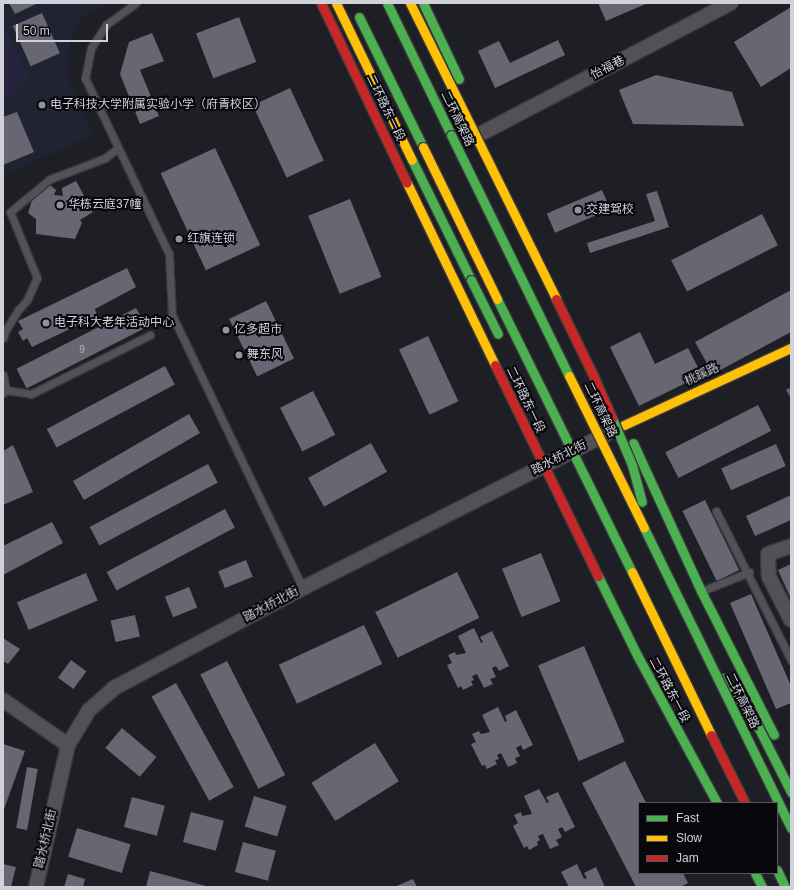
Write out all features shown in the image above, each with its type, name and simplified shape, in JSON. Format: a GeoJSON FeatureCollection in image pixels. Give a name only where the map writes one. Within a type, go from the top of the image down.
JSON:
{"type":"FeatureCollection","features":[{"type":"Feature","properties":{"kind":"main road","name":"二环路东一段"},"geometry":{"type":"LineString","coordinates":[[321,3],[543,466],[637,655],[716,802]]}},
{"type":"Feature","properties":{"kind":"main road"},"geometry":{"type":"LineString","coordinates":[[336,3],[503,343]]}},
{"type":"Feature","properties":{"kind":"main road","name":"二环高架路"},"geometry":{"type":"LineString","coordinates":[[387,3],[791,828]]}},
{"type":"Feature","properties":{"kind":"main road"},"geometry":{"type":"LineString","coordinates":[[410,3],[594,377],[632,465],[653,546]]}},
{"type":"Feature","properties":{"kind":"main road"},"geometry":{"type":"LineString","coordinates":[[423,3],[464,89]]}},
{"type":"Feature","properties":{"kind":"main road"},"geometry":{"type":"LineString","coordinates":[[356,10],[745,802]]}},
{"type":"Feature","properties":{"kind":"main road"},"geometry":{"type":"LineString","coordinates":[[477,118],[702,591],[777,740]]}},
{"type":"Feature","properties":{"kind":"main road","name":"桃蹊路"},"geometry":{"type":"LineString","coordinates":[[624,425],[791,348]]}},
{"type":"Feature","properties":{"kind":"main road"},"geometry":{"type":"LineString","coordinates":[[555,449],[562,463]]}},
{"type":"Feature","properties":{"kind":"main road"},"geometry":{"type":"LineString","coordinates":[[635,600],[650,626],[673,655]]}},
{"type":"Feature","properties":{"kind":"main road"},"geometry":{"type":"LineString","coordinates":[[708,659],[754,719],[791,792]]}},
{"type":"Feature","properties":{"kind":"main road"},"geometry":{"type":"LineString","coordinates":[[778,872],[785,887]]}},
{"type":"Feature","properties":{"kind":"main road"},"geometry":{"type":"LineString","coordinates":[[756,874],[762,887]]}},
{"type":"Feature","properties":{"kind":"street","name":"怡福巷"},"geometry":{"type":"LineString","coordinates":[[484,132],[710,8],[731,3]]}},
{"type":"Feature","properties":{"kind":"street","name":"踏水桥北街"},"geometry":{"type":"LineString","coordinates":[[36,887],[68,745],[88,710],[114,688],[303,588],[624,425]]}},
{"type":"Feature","properties":{"kind":"street"},"geometry":{"type":"LineString","coordinates":[[791,546],[768,554],[769,577],[791,620]]}},
{"type":"Feature","properties":{"kind":"street"},"geometry":{"type":"LineString","coordinates":[[3,700],[68,745]]}},
{"type":"Feature","properties":{"kind":"lane"},"geometry":{"type":"LineString","coordinates":[[136,3],[106,25],[92,48],[85,78],[169,254],[172,315],[303,588]]}},
{"type":"Feature","properties":{"kind":"lane"},"geometry":{"type":"LineString","coordinates":[[3,338],[5,330],[18,310],[27,300],[37,278],[10,212],[50,179],[105,158],[118,148]]}},
{"type":"Feature","properties":{"kind":"lane"},"geometry":{"type":"LineString","coordinates":[[3,375],[5,391],[32,394],[150,335]]}},
{"type":"Feature","properties":{"kind":"lane"},"geometry":{"type":"LineString","coordinates":[[716,511],[791,660]]}},
{"type":"Feature","properties":{"kind":"lane"},"geometry":{"type":"LineString","coordinates":[[702,591],[748,572]]}},
{"type":"Feature","properties":{"kind":"shaded area","name":"电子科技大学附属实验小学（府青校区）"},"geometry":{"type":"Polygon","coordinates":[[[3,3],[111,3],[84,16],[77,25],[71,40],[68,61],[67,76],[94,135],[3,175],[3,3]]]}},
{"type":"Feature","properties":{"kind":"shaded area"},"geometry":{"type":"Polygon","coordinates":[[[3,24],[30,78],[3,104],[3,24]]]}},
{"type":"Feature","properties":{"kind":"building"},"geometry":{"type":"Polygon","coordinates":[[[9,3],[38,3],[15,14],[9,3]]]}},
{"type":"Feature","properties":{"kind":"building"},"geometry":{"type":"Polygon","coordinates":[[[598,3],[648,3],[606,21],[598,3]]]}},
{"type":"Feature","properties":{"kind":"building"},"geometry":{"type":"Polygon","coordinates":[[[791,7],[791,68],[761,87],[734,42],[791,7]]]}},
{"type":"Feature","properties":{"kind":"building"},"geometry":{"type":"Polygon","coordinates":[[[42,13],[60,53],[31,66],[13,26],[42,13]]]}},
{"type":"Feature","properties":{"kind":"building"},"geometry":{"type":"Polygon","coordinates":[[[239,17],[256,62],[213,78],[196,33],[239,17]]]}},
{"type":"Feature","properties":{"kind":"building"},"geometry":{"type":"Polygon","coordinates":[[[152,33],[164,61],[140,70],[159,116],[140,124],[120,74],[129,42],[152,33]]]}},
{"type":"Feature","properties":{"kind":"building"},"geometry":{"type":"Polygon","coordinates":[[[558,40],[565,55],[495,88],[478,51],[499,41],[510,63],[558,40]]]}},
{"type":"Feature","properties":{"kind":"building"},"geometry":{"type":"Polygon","coordinates":[[[656,75],[732,92],[744,126],[633,124],[619,90],[656,75]]]}},
{"type":"Feature","properties":{"kind":"building"},"geometry":{"type":"Polygon","coordinates":[[[290,88],[324,161],[287,178],[253,105],[290,88]]]}},
{"type":"Feature","properties":{"kind":"building"},"geometry":{"type":"Polygon","coordinates":[[[17,112],[34,152],[3,165],[3,117],[17,112]]]}},
{"type":"Feature","properties":{"kind":"building"},"geometry":{"type":"Polygon","coordinates":[[[215,148],[260,245],[206,270],[161,173],[215,148]]]}},
{"type":"Feature","properties":{"kind":"building","name":"华栋云庭37幢"},"geometry":{"type":"Polygon","coordinates":[[[76,181],[93,212],[80,220],[82,223],[75,239],[36,234],[36,219],[28,213],[33,197],[49,184],[56,190],[54,195],[63,196],[62,188],[76,181]]]}},
{"type":"Feature","properties":{"kind":"building","name":"交建驾校"},"geometry":{"type":"Polygon","coordinates":[[[602,190],[610,209],[555,233],[547,213],[602,190]]]}},
{"type":"Feature","properties":{"kind":"building"},"geometry":{"type":"Polygon","coordinates":[[[657,191],[669,227],[590,253],[587,243],[655,221],[646,194],[657,191]]]}},
{"type":"Feature","properties":{"kind":"building"},"geometry":{"type":"Polygon","coordinates":[[[350,199],[381,277],[340,294],[308,216],[350,199]]]}},
{"type":"Feature","properties":{"kind":"building"},"geometry":{"type":"Polygon","coordinates":[[[762,214],[778,245],[687,291],[671,260],[762,214]]]}},
{"type":"Feature","properties":{"kind":"building"},"geometry":{"type":"Polygon","coordinates":[[[127,268],[136,287],[95,309],[97,316],[32,347],[27,338],[23,341],[18,332],[23,329],[18,321],[127,268]]]}},
{"type":"Feature","properties":{"kind":"building"},"geometry":{"type":"Polygon","coordinates":[[[791,290],[791,332],[713,374],[695,342],[791,290]]]}},
{"type":"Feature","properties":{"kind":"building"},"geometry":{"type":"Polygon","coordinates":[[[266,301],[294,359],[257,376],[229,319],[266,301]]]}},
{"type":"Feature","properties":{"kind":"building"},"geometry":{"type":"Polygon","coordinates":[[[136,308],[146,328],[27,388],[17,369],[136,308]]]}},
{"type":"Feature","properties":{"kind":"building"},"geometry":{"type":"Polygon","coordinates":[[[640,332],[655,364],[688,348],[702,375],[639,406],[610,347],[640,332]]]}},
{"type":"Feature","properties":{"kind":"building"},"geometry":{"type":"Polygon","coordinates":[[[428,336],[458,401],[429,415],[399,350],[428,336]]]}},
{"type":"Feature","properties":{"kind":"building"},"geometry":{"type":"Polygon","coordinates":[[[165,366],[175,385],[57,447],[47,429],[165,366]]]}},
{"type":"Feature","properties":{"kind":"building"},"geometry":{"type":"Polygon","coordinates":[[[791,387],[791,398],[786,390],[791,387]]]}},
{"type":"Feature","properties":{"kind":"building"},"geometry":{"type":"Polygon","coordinates":[[[313,391],[335,435],[302,451],[280,408],[313,391]]]}},
{"type":"Feature","properties":{"kind":"building"},"geometry":{"type":"Polygon","coordinates":[[[758,405],[771,431],[679,478],[665,452],[758,405]]]}},
{"type":"Feature","properties":{"kind":"building"},"geometry":{"type":"Polygon","coordinates":[[[189,414],[200,433],[84,500],[73,481],[189,414]]]}},
{"type":"Feature","properties":{"kind":"building"},"geometry":{"type":"Polygon","coordinates":[[[371,443],[387,472],[324,507],[308,478],[371,443]]]}},
{"type":"Feature","properties":{"kind":"building"},"geometry":{"type":"Polygon","coordinates":[[[776,444],[786,466],[731,490],[721,468],[776,444]]]}},
{"type":"Feature","properties":{"kind":"building"},"geometry":{"type":"Polygon","coordinates":[[[13,445],[33,492],[3,505],[3,451],[13,445]]]}},
{"type":"Feature","properties":{"kind":"building"},"geometry":{"type":"Polygon","coordinates":[[[208,464],[218,483],[100,545],[90,527],[208,464]]]}},
{"type":"Feature","properties":{"kind":"building"},"geometry":{"type":"Polygon","coordinates":[[[791,495],[791,520],[755,536],[746,516],[791,495]]]}},
{"type":"Feature","properties":{"kind":"building"},"geometry":{"type":"Polygon","coordinates":[[[705,500],[739,570],[717,581],[683,511],[705,500]]]}},
{"type":"Feature","properties":{"kind":"building"},"geometry":{"type":"Polygon","coordinates":[[[225,509],[235,528],[117,590],[107,572],[225,509]]]}},
{"type":"Feature","properties":{"kind":"building"},"geometry":{"type":"Polygon","coordinates":[[[52,522],[63,543],[3,575],[3,546],[52,522]]]}},
{"type":"Feature","properties":{"kind":"building"},"geometry":{"type":"Polygon","coordinates":[[[541,553],[560,601],[522,617],[502,569],[541,553]]]}},
{"type":"Feature","properties":{"kind":"building"},"geometry":{"type":"Polygon","coordinates":[[[246,560],[253,577],[225,588],[218,571],[246,560]]]}},
{"type":"Feature","properties":{"kind":"building"},"geometry":{"type":"Polygon","coordinates":[[[791,564],[791,599],[778,570],[791,564]]]}},
{"type":"Feature","properties":{"kind":"building"},"geometry":{"type":"Polygon","coordinates":[[[457,572],[479,618],[398,658],[375,612],[457,572]]]}},
{"type":"Feature","properties":{"kind":"building"},"geometry":{"type":"Polygon","coordinates":[[[86,573],[98,601],[29,630],[17,602],[86,573]]]}},
{"type":"Feature","properties":{"kind":"building"},"geometry":{"type":"Polygon","coordinates":[[[189,587],[197,607],[173,617],[165,597],[189,587]]]}},
{"type":"Feature","properties":{"kind":"building"},"geometry":{"type":"Polygon","coordinates":[[[751,594],[791,686],[791,703],[776,709],[730,603],[751,594]]]}},
{"type":"Feature","properties":{"kind":"building"},"geometry":{"type":"Polygon","coordinates":[[[135,615],[140,636],[116,642],[111,621],[135,615]]]}},
{"type":"Feature","properties":{"kind":"building"},"geometry":{"type":"Polygon","coordinates":[[[364,625],[382,664],[297,704],[279,665],[364,625]]]}},
{"type":"Feature","properties":{"kind":"building"},"geometry":{"type":"Polygon","coordinates":[[[474,628],[481,643],[483,642],[480,637],[492,631],[509,666],[499,671],[496,666],[492,668],[496,677],[490,679],[493,684],[484,688],[477,674],[472,676],[474,680],[471,681],[473,685],[463,690],[461,686],[458,688],[447,665],[452,663],[448,655],[455,652],[456,655],[466,653],[458,636],[474,628]]]}},
{"type":"Feature","properties":{"kind":"building"},"geometry":{"type":"Polygon","coordinates":[[[3,638],[20,649],[8,664],[3,661],[3,638]]]}},
{"type":"Feature","properties":{"kind":"building"},"geometry":{"type":"Polygon","coordinates":[[[584,646],[625,742],[579,761],[538,666],[584,646]]]}},
{"type":"Feature","properties":{"kind":"building"},"geometry":{"type":"Polygon","coordinates":[[[71,660],[86,671],[73,689],[58,678],[71,660]]]}},
{"type":"Feature","properties":{"kind":"building"},"geometry":{"type":"Polygon","coordinates":[[[227,661],[285,775],[258,789],[200,675],[227,661]]]}},
{"type":"Feature","properties":{"kind":"building"},"geometry":{"type":"Polygon","coordinates":[[[176,683],[234,787],[209,801],[152,697],[176,683]]]}},
{"type":"Feature","properties":{"kind":"building"},"geometry":{"type":"Polygon","coordinates":[[[498,707],[505,722],[507,721],[505,716],[516,710],[533,745],[523,750],[521,745],[516,748],[520,756],[515,758],[517,763],[508,767],[501,753],[497,755],[499,759],[495,760],[497,764],[487,769],[485,765],[482,766],[471,744],[476,742],[472,734],[479,731],[481,734],[490,732],[482,715],[498,707]]]}},
{"type":"Feature","properties":{"kind":"building"},"geometry":{"type":"Polygon","coordinates":[[[122,728],[156,757],[140,777],[105,748],[122,728]]]}},
{"type":"Feature","properties":{"kind":"building"},"geometry":{"type":"Polygon","coordinates":[[[375,743],[399,781],[335,821],[311,783],[375,743]]]}},
{"type":"Feature","properties":{"kind":"building"},"geometry":{"type":"Polygon","coordinates":[[[3,744],[25,751],[3,812],[3,744]]]}},
{"type":"Feature","properties":{"kind":"building"},"geometry":{"type":"Polygon","coordinates":[[[625,761],[646,802],[638,802],[638,874],[684,874],[688,883],[681,887],[636,887],[582,783],[625,761]]]}},
{"type":"Feature","properties":{"kind":"building"},"geometry":{"type":"Polygon","coordinates":[[[27,767],[38,769],[27,830],[16,828],[27,767]]]}},
{"type":"Feature","properties":{"kind":"building"},"geometry":{"type":"Polygon","coordinates":[[[539,789],[547,803],[549,802],[546,797],[558,792],[575,827],[565,832],[562,827],[558,829],[562,837],[556,840],[559,845],[550,849],[543,834],[538,836],[540,840],[537,842],[538,845],[529,850],[527,846],[524,848],[513,826],[518,823],[514,815],[521,812],[522,816],[532,814],[524,796],[539,789]]]}},
{"type":"Feature","properties":{"kind":"building"},"geometry":{"type":"Polygon","coordinates":[[[254,796],[287,806],[277,837],[245,827],[254,796]]]}},
{"type":"Feature","properties":{"kind":"building"},"geometry":{"type":"Polygon","coordinates":[[[132,797],[165,806],[157,836],[124,827],[132,797]]]}},
{"type":"Feature","properties":{"kind":"building"},"geometry":{"type":"Polygon","coordinates":[[[191,812],[224,821],[216,851],[183,842],[191,812]]]}},
{"type":"Feature","properties":{"kind":"building"},"geometry":{"type":"Polygon","coordinates":[[[77,828],[131,844],[122,873],[68,857],[77,828]]]}},
{"type":"Feature","properties":{"kind":"building"},"geometry":{"type":"Polygon","coordinates":[[[243,842],[276,851],[268,881],[235,872],[243,842]]]}},
{"type":"Feature","properties":{"kind":"building"},"geometry":{"type":"Polygon","coordinates":[[[3,864],[16,867],[11,887],[3,887],[3,864]]]}},
{"type":"Feature","properties":{"kind":"building"},"geometry":{"type":"Polygon","coordinates":[[[577,864],[584,879],[587,878],[584,873],[596,867],[605,887],[569,887],[561,872],[577,864]]]}},
{"type":"Feature","properties":{"kind":"building"},"geometry":{"type":"Polygon","coordinates":[[[150,871],[210,887],[146,887],[150,871]]]}},
{"type":"Feature","properties":{"kind":"building"},"geometry":{"type":"Polygon","coordinates":[[[68,874],[85,879],[83,887],[64,887],[68,874]]]}},
{"type":"Feature","properties":{"kind":"building"},"geometry":{"type":"Polygon","coordinates":[[[413,879],[417,887],[394,887],[413,879]]]}},
{"type":"Feature","properties":{"kind":"traffic: fast"},"geometry":{"type":"LineString","coordinates":[[387,3],[451,135]]}},
{"type":"Feature","properties":{"kind":"traffic: fast"},"geometry":{"type":"LineString","coordinates":[[423,3],[459,79]]}},
{"type":"Feature","properties":{"kind":"traffic: fast"},"geometry":{"type":"LineString","coordinates":[[359,17],[423,147]]}},
{"type":"Feature","properties":{"kind":"traffic: fast"},"geometry":{"type":"LineString","coordinates":[[451,135],[569,376]]}},
{"type":"Feature","properties":{"kind":"traffic: fast"},"geometry":{"type":"LineString","coordinates":[[412,160],[471,280]]}},
{"type":"Feature","properties":{"kind":"traffic: fast"},"geometry":{"type":"LineString","coordinates":[[471,280],[498,334]]}},
{"type":"Feature","properties":{"kind":"traffic: fast"},"geometry":{"type":"LineString","coordinates":[[497,299],[632,572]]}},
{"type":"Feature","properties":{"kind":"traffic: fast"},"geometry":{"type":"LineString","coordinates":[[612,418],[632,465],[642,502]]}},
{"type":"Feature","properties":{"kind":"traffic: fast"},"geometry":{"type":"LineString","coordinates":[[633,443],[701,591],[774,735]]}},
{"type":"Feature","properties":{"kind":"traffic: fast"},"geometry":{"type":"LineString","coordinates":[[644,528],[791,828]]}},
{"type":"Feature","properties":{"kind":"traffic: fast"},"geometry":{"type":"LineString","coordinates":[[598,576],[637,655],[716,802]]}},
{"type":"Feature","properties":{"kind":"traffic: fast"},"geometry":{"type":"LineString","coordinates":[[723,678],[754,719],[791,792]]}},
{"type":"Feature","properties":{"kind":"traffic: fast"},"geometry":{"type":"LineString","coordinates":[[778,872],[785,887]]}},
{"type":"Feature","properties":{"kind":"traffic: fast"},"geometry":{"type":"LineString","coordinates":[[756,874],[762,887]]}},
{"type":"Feature","properties":{"kind":"traffic: slow"},"geometry":{"type":"LineString","coordinates":[[336,3],[412,160]]}},
{"type":"Feature","properties":{"kind":"traffic: slow"},"geometry":{"type":"LineString","coordinates":[[410,3],[556,299]]}},
{"type":"Feature","properties":{"kind":"traffic: slow"},"geometry":{"type":"LineString","coordinates":[[423,147],[497,299]]}},
{"type":"Feature","properties":{"kind":"traffic: slow"},"geometry":{"type":"LineString","coordinates":[[407,183],[495,365]]}},
{"type":"Feature","properties":{"kind":"traffic: slow"},"geometry":{"type":"LineString","coordinates":[[624,425],[791,348]]}},
{"type":"Feature","properties":{"kind":"traffic: slow"},"geometry":{"type":"LineString","coordinates":[[569,376],[644,528]]}},
{"type":"Feature","properties":{"kind":"traffic: slow"},"geometry":{"type":"LineString","coordinates":[[632,572],[711,735]]}},
{"type":"Feature","properties":{"kind":"traffic: jam"},"geometry":{"type":"LineString","coordinates":[[321,3],[407,183]]}},
{"type":"Feature","properties":{"kind":"traffic: jam"},"geometry":{"type":"LineString","coordinates":[[556,299],[612,418]]}},
{"type":"Feature","properties":{"kind":"traffic: jam"},"geometry":{"type":"LineString","coordinates":[[495,365],[598,576]]}},
{"type":"Feature","properties":{"kind":"traffic: jam"},"geometry":{"type":"LineString","coordinates":[[711,735],[744,802]]}},
{"type":"Feature","properties":{"kind":"place","name":"电子科技大学附属实验小学（府青校区）"},"geometry":{"type":"Point","coordinates":[42,105]}},
{"type":"Feature","properties":{"kind":"place","name":"华栋云庭37幢"},"geometry":{"type":"Point","coordinates":[60,205]}},
{"type":"Feature","properties":{"kind":"place","name":"交建驾校"},"geometry":{"type":"Point","coordinates":[578,210]}},
{"type":"Feature","properties":{"kind":"place","name":"红旗连锁"},"geometry":{"type":"Point","coordinates":[179,239]}},
{"type":"Feature","properties":{"kind":"place","name":"电子科大老年活动中心"},"geometry":{"type":"Point","coordinates":[46,323]}},
{"type":"Feature","properties":{"kind":"place","name":"亿多超市"},"geometry":{"type":"Point","coordinates":[226,330]}},
{"type":"Feature","properties":{"kind":"place","name":"舞东风"},"geometry":{"type":"Point","coordinates":[239,355]}}]}
